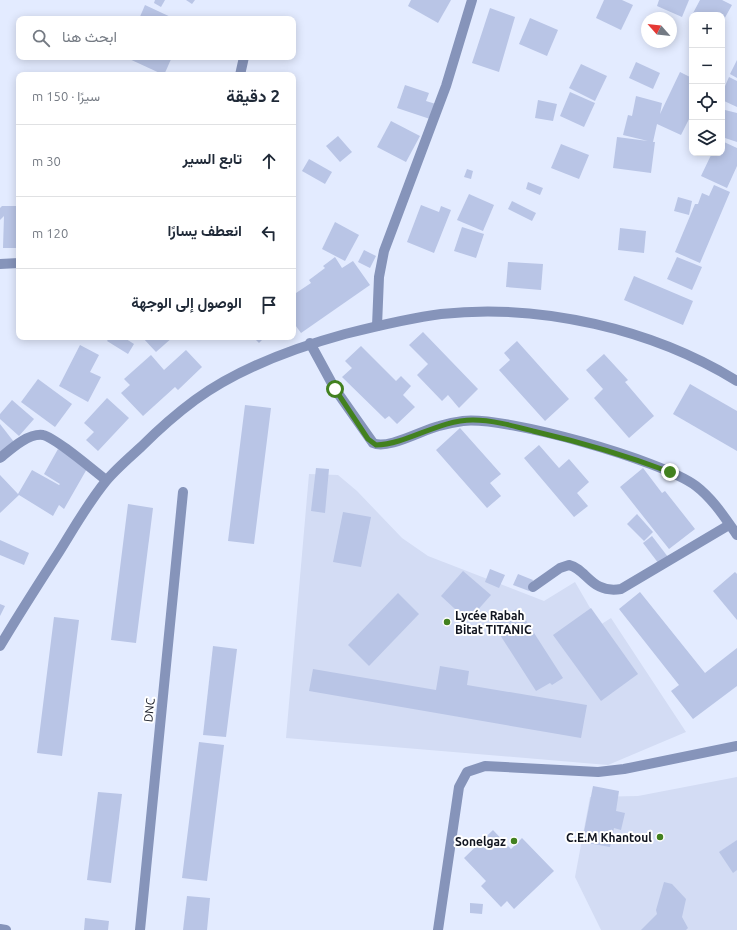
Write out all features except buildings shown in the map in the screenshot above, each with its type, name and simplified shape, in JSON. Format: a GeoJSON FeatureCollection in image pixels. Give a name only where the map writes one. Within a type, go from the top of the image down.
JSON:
{"type":"FeatureCollection","features":[{"type":"Feature","properties":{"kind":"street"},"geometry":{"type":"LineString","coordinates":[[377,326],[379,277],[384,252],[444,93],[472,0]]}},
{"type":"Feature","properties":{"kind":"street"},"geometry":{"type":"LineString","coordinates":[[241,72],[243,60]]}},
{"type":"Feature","properties":{"kind":"street"},"geometry":{"type":"LineString","coordinates":[[0,264],[16,263]]}},
{"type":"Feature","properties":{"kind":"street"},"geometry":{"type":"LineString","coordinates":[[0,646],[87,507],[106,480],[156,432],[196,400],[237,376],[310,343],[399,320],[443,314],[497,312],[559,317],[626,332],[676,350],[737,381]]}},
{"type":"Feature","properties":{"kind":"street"},"geometry":{"type":"LineString","coordinates":[[310,343],[335,389],[368,439],[376,445],[386,444],[438,426],[467,421],[486,422],[523,428],[578,441],[670,472],[686,480],[705,494],[737,535]]}},
{"type":"Feature","properties":{"kind":"street"},"geometry":{"type":"LineString","coordinates":[[0,458],[24,441],[33,437],[44,436],[55,441],[106,480]]}},
{"type":"Feature","properties":{"kind":"street","name":"DNC"},"geometry":{"type":"LineString","coordinates":[[140,930],[183,492]]}},
{"type":"Feature","properties":{"kind":"street"},"geometry":{"type":"LineString","coordinates":[[533,586],[560,568],[569,565],[599,586],[611,590],[620,589],[729,524]]}},
{"type":"Feature","properties":{"kind":"street"},"geometry":{"type":"LineString","coordinates":[[438,930],[459,787],[467,772],[485,766],[598,772],[624,769],[737,746]]}},
{"type":"Feature","properties":{"kind":"street"},"geometry":{"type":"LineString","coordinates":[[0,929],[6,930]]}},
{"type":"Feature","properties":{"kind":"shaded area","name":"Lycée Rabah Bitat TITANIC"},"geometry":{"type":"Polygon","coordinates":[[[309,474],[338,475],[357,491],[402,538],[428,556],[544,601],[575,582],[600,625],[611,618],[686,732],[608,765],[286,738],[309,474]]]}},
{"type":"Feature","properties":{"kind":"shaded area","name":"C.E.M Khantoul"},"geometry":{"type":"Polygon","coordinates":[[[737,777],[737,930],[601,930],[575,877],[590,797],[638,796],[737,777]]]}},
{"type":"Feature","properties":{"kind":"place","name":"Lycée Rabah Bitat TITANIC"},"geometry":{"type":"Point","coordinates":[447,622]}},
{"type":"Feature","properties":{"kind":"place","name":"C.E.M Khantoul"},"geometry":{"type":"Point","coordinates":[660,837]}},
{"type":"Feature","properties":{"kind":"place","name":"Sonelgaz"},"geometry":{"type":"Point","coordinates":[514,841]}},
{"type":"Feature","properties":{"kind":"route"},"geometry":{"type":"LineString","coordinates":[[335,389],[368,439],[376,445],[386,444],[438,426],[473,420],[523,428],[578,441],[634,458],[670,472]]}}]}
